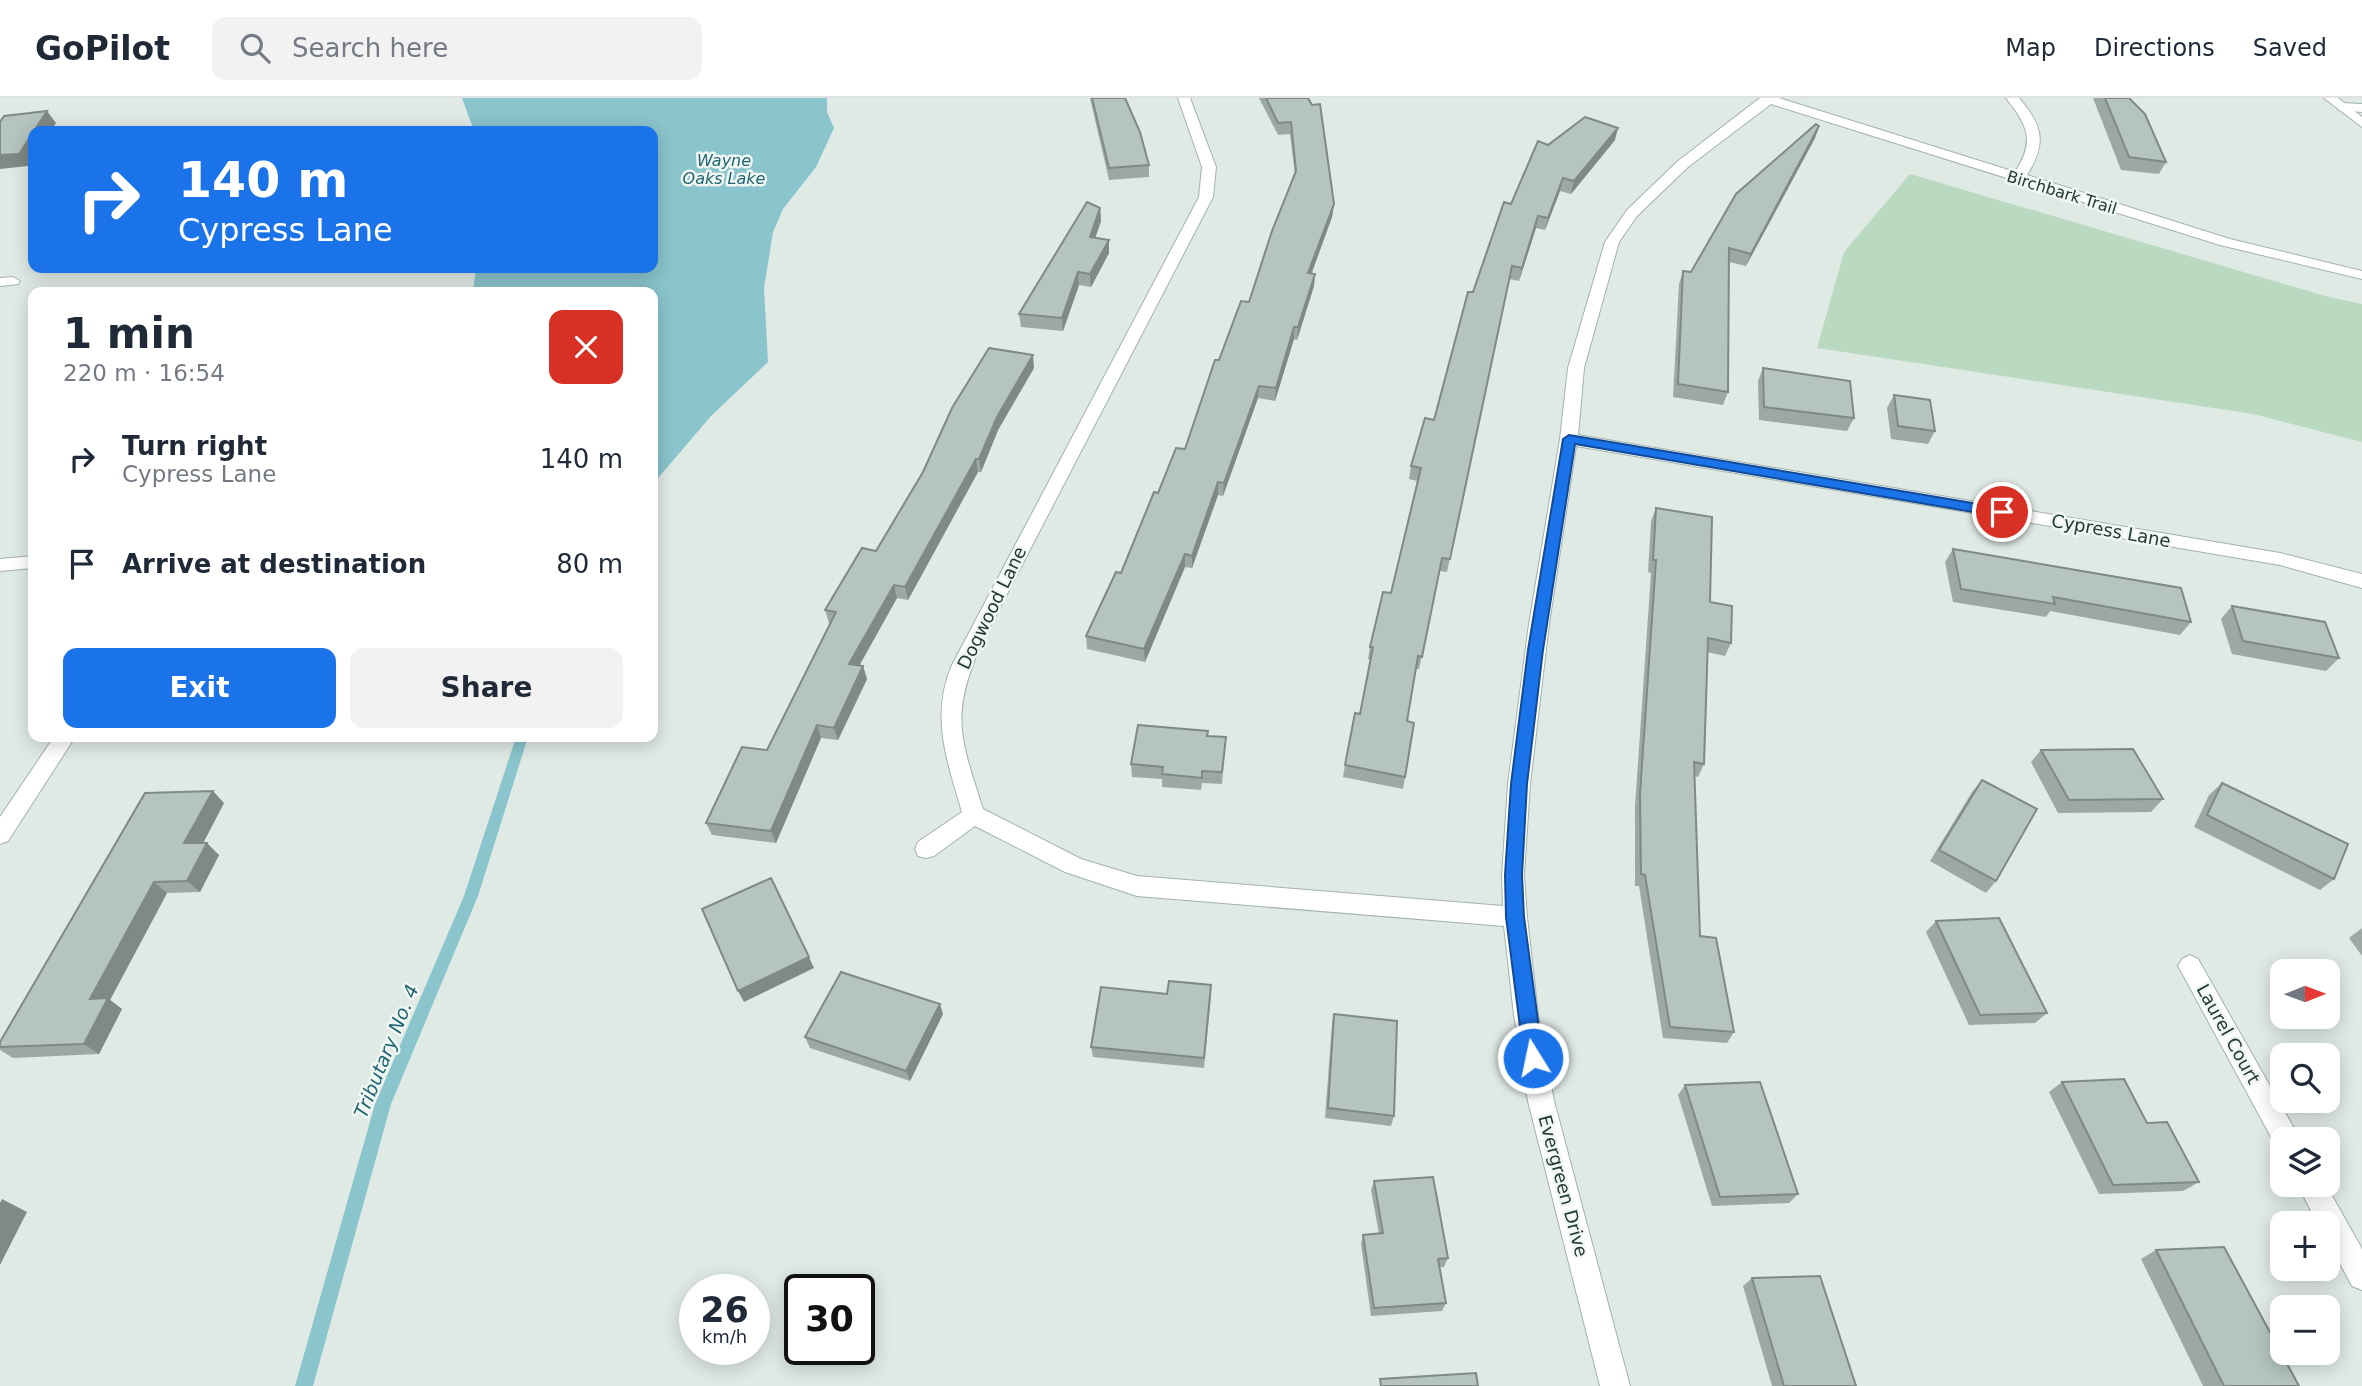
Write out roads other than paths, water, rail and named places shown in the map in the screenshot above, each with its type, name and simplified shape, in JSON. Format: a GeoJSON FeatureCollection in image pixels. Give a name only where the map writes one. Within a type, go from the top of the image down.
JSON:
{"type":"FeatureCollection","features":[{"type":"Feature","properties":{"kind":"street","name":"Dogwood Lane"},"geometry":{"type":"LineString","coordinates":[[974,815],[951,737],[950,714],[954,687],[971,644],[1206,197],[1209,167],[1184,98]]}},
{"type":"Feature","properties":{"kind":"street"},"geometry":{"type":"LineString","coordinates":[[2012,98],[2030,119],[2036,142],[2030,161],[2018,178]]}},
{"type":"Feature","properties":{"kind":"street"},"geometry":{"type":"LineString","coordinates":[[2330,98],[2362,123]]}},
{"type":"Feature","properties":{"kind":"street","name":"Birchbark Trail"},"geometry":{"type":"LineString","coordinates":[[1767,99],[2225,242],[2362,275]]}},
{"type":"Feature","properties":{"kind":"street","name":"Evergreen Drive"},"geometry":{"type":"LineString","coordinates":[[1615,1386],[1541,1101],[1526,1015],[1513,875],[1519,784],[1539,624],[1569,439],[1576,368],[1612,242],[1632,213],[1657,187],[1767,99]]}},
{"type":"Feature","properties":{"kind":"street"},"geometry":{"type":"LineString","coordinates":[[2342,107],[2362,108]]}},
{"type":"Feature","properties":{"kind":"street","name":"Cypress Lane"},"geometry":{"type":"LineString","coordinates":[[1569,439],[2280,559],[2362,582]]}},
{"type":"Feature","properties":{"kind":"street"},"geometry":{"type":"LineString","coordinates":[[0,565],[28,562]]}},
{"type":"Feature","properties":{"kind":"street"},"geometry":{"type":"LineString","coordinates":[[0,835],[62,742]]}},
{"type":"Feature","properties":{"kind":"street"},"geometry":{"type":"LineString","coordinates":[[926,849],[974,815],[1068,866],[1106,880],[1137,886],[1515,917]]}},
{"type":"Feature","properties":{"kind":"street","name":"Laurel Court"},"geometry":{"type":"LineString","coordinates":[[2190,966],[2279,1127]]}},
{"type":"Feature","properties":{"kind":"street"},"geometry":{"type":"LineString","coordinates":[[2318,1197],[2362,1276]]}},
{"type":"Feature","properties":{"kind":"water","name":"Wayne Oaks Lake"},"geometry":{"type":"Polygon","coordinates":[[[462,98],[827,98],[827,112],[834,128],[816,167],[783,209],[773,232],[764,288],[768,362],[711,416],[658,478],[658,287],[474,287],[475,273],[658,273],[658,126],[472,126],[462,98]]]}},
{"type":"Feature","properties":{"kind":"waterway","name":"Tributary No. 4"},"geometry":{"type":"LineString","coordinates":[[304,1386],[383,1104],[471,896],[520,742]]}}]}
